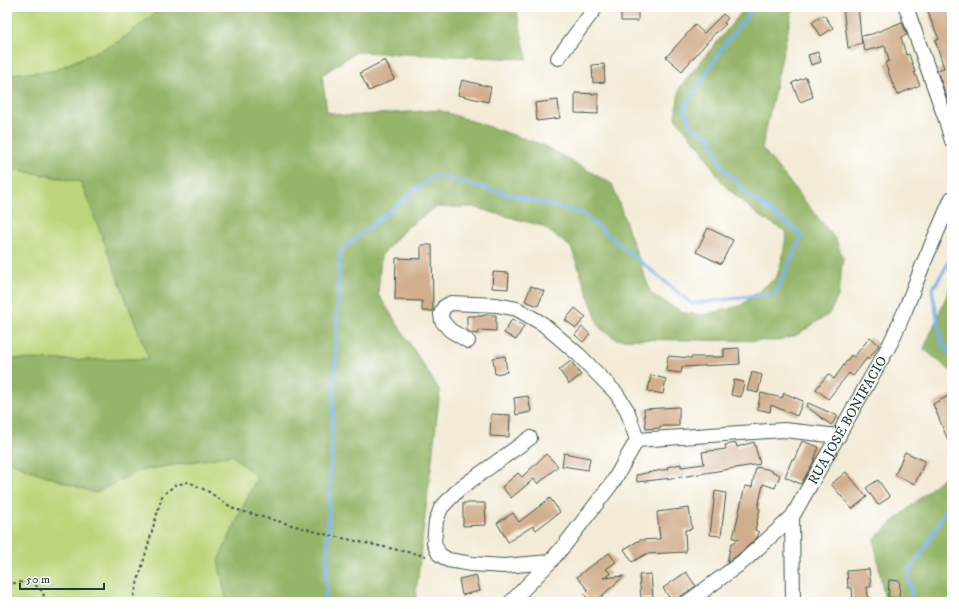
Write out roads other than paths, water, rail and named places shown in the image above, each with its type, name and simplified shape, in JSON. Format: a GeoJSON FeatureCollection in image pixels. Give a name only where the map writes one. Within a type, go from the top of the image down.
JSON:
{"type":"FeatureCollection","features":[{"type":"Feature","properties":{"kind":"street"},"geometry":{"type":"LineString","coordinates":[[558,58],[596,7]]}},
{"type":"Feature","properties":{"kind":"street"},"geometry":{"type":"LineString","coordinates":[[906,7],[949,119],[952,141]]}},
{"type":"Feature","properties":{"kind":"street","name":"RUA JOSÉ BONIFACIO"},"geometry":{"type":"LineString","coordinates":[[688,602],[745,560],[792,517],[890,344],[952,198]]}},
{"type":"Feature","properties":{"kind":"street"},"geometry":{"type":"LineString","coordinates":[[468,341],[450,330],[442,321],[441,314],[444,307],[451,303],[497,304],[517,309],[543,324],[579,355],[616,393],[627,410],[637,440],[613,482],[567,542],[512,602]]}},
{"type":"Feature","properties":{"kind":"street"},"geometry":{"type":"LineString","coordinates":[[637,440],[784,430],[839,436]]}},
{"type":"Feature","properties":{"kind":"street"},"geometry":{"type":"LineString","coordinates":[[530,438],[459,489],[441,508],[436,521],[434,543],[439,554],[448,560],[472,564],[504,566],[550,562]]}},
{"type":"Feature","properties":{"kind":"street"},"geometry":{"type":"LineString","coordinates":[[792,517],[794,602]]}},
{"type":"Feature","properties":{"kind":"waterway"},"geometry":{"type":"LineString","coordinates":[[325,602],[340,251],[434,175],[582,213],[692,304],[776,293],[802,235],[746,193],[721,164],[710,137],[691,126],[684,107],[723,47],[754,7]]}},
{"type":"Feature","properties":{"kind":"waterway"},"geometry":{"type":"LineString","coordinates":[[952,257],[932,290],[942,343],[952,356]]}},
{"type":"Feature","properties":{"kind":"waterway"},"geometry":{"type":"LineString","coordinates":[[912,602],[909,572],[927,545],[946,509],[952,505]]}}]}
